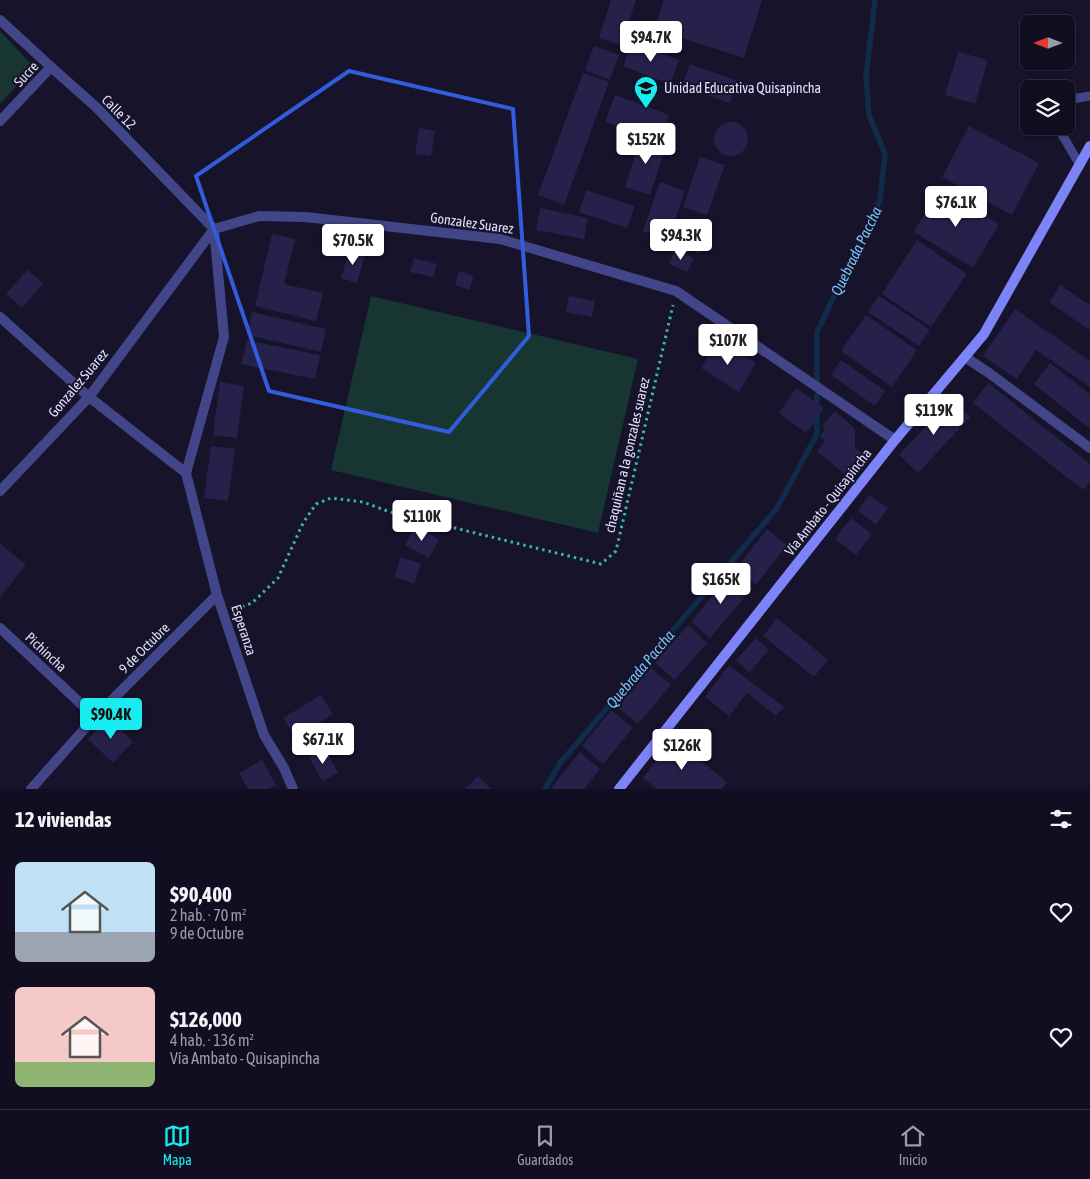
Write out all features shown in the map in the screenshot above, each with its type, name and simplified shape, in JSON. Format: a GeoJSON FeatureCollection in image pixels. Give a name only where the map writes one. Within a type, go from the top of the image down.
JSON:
{"type":"FeatureCollection","features":[{"type":"Feature","properties":{"kind":"street","name":"Calle 12"},"geometry":{"type":"LineString","coordinates":[[0,20],[96,107],[214,229]]}},
{"type":"Feature","properties":{"kind":"street","name":"Sucre"},"geometry":{"type":"LineString","coordinates":[[0,121],[51,67]]}},
{"type":"Feature","properties":{"kind":"street","name":"Vía Ambato - Quisapincha"},"geometry":{"type":"LineString","coordinates":[[619,789],[895,440],[984,334],[1090,146]]}},
{"type":"Feature","properties":{"kind":"street","name":"Gonzalez Suarez"},"geometry":{"type":"LineString","coordinates":[[0,491],[89,396],[214,229],[259,216],[305,216],[500,238],[676,291],[895,440]]}},
{"type":"Feature","properties":{"kind":"street","name":"Esperanza"},"geometry":{"type":"LineString","coordinates":[[214,229],[224,337],[186,473],[217,594],[264,735],[284,768],[293,789]]}},
{"type":"Feature","properties":{"kind":"street"},"geometry":{"type":"LineString","coordinates":[[0,317],[89,396],[186,473]]}},
{"type":"Feature","properties":{"kind":"street"},"geometry":{"type":"LineString","coordinates":[[965,357],[1090,448]]}},
{"type":"Feature","properties":{"kind":"street","name":"9 de Octubre"},"geometry":{"type":"LineString","coordinates":[[31,789],[95,717],[217,594]]}},
{"type":"Feature","properties":{"kind":"street","name":"Pichincha"},"geometry":{"type":"LineString","coordinates":[[0,628],[95,717]]}},
{"type":"Feature","properties":{"kind":"lane"},"geometry":{"type":"LineString","coordinates":[[1075,98],[1090,96]]}},
{"type":"Feature","properties":{"kind":"lane"},"geometry":{"type":"LineString","coordinates":[[1062,135],[1080,164]]}},
{"type":"Feature","properties":{"kind":"path","name":"chaquiñan a la gonzales suarez"},"geometry":{"type":"LineString","coordinates":[[224,614],[252,602],[278,578],[303,523],[316,504],[331,498],[363,502],[390,512],[601,564],[616,550],[676,291]]}},
{"type":"Feature","properties":{"kind":"highlighted area"},"geometry":{"type":"Polygon","coordinates":[[[349,71],[513,109],[529,336],[449,432],[269,391],[196,176],[349,71]]]}},
{"type":"Feature","properties":{"kind":"green space"},"geometry":{"type":"Polygon","coordinates":[[[0,31],[34,67],[0,104],[0,31]]]}},
{"type":"Feature","properties":{"kind":"green space"},"geometry":{"type":"Polygon","coordinates":[[[371,296],[638,359],[598,533],[331,470],[371,296]]]}},
{"type":"Feature","properties":{"kind":"building"},"geometry":{"type":"Polygon","coordinates":[[[611,0],[636,0],[621,45],[599,38],[611,0]]]}},
{"type":"Feature","properties":{"kind":"building"},"geometry":{"type":"Polygon","coordinates":[[[664,0],[762,0],[744,58],[654,29],[664,0]]]}},
{"type":"Feature","properties":{"kind":"building"},"geometry":{"type":"Polygon","coordinates":[[[632,42],[679,60],[670,84],[623,66],[632,42]]]}},
{"type":"Feature","properties":{"kind":"building"},"geometry":{"type":"Polygon","coordinates":[[[594,46],[619,55],[610,80],[585,70],[594,46]]]}},
{"type":"Feature","properties":{"kind":"building"},"geometry":{"type":"Polygon","coordinates":[[[958,52],[988,60],[975,104],[945,95],[958,52]]]}},
{"type":"Feature","properties":{"kind":"building"},"geometry":{"type":"Polygon","coordinates":[[[690,64],[738,81],[730,103],[682,86],[690,64]]]}},
{"type":"Feature","properties":{"kind":"building"},"geometry":{"type":"Polygon","coordinates":[[[583,73],[609,82],[564,205],[538,195],[583,73]]]}},
{"type":"Feature","properties":{"kind":"building"},"geometry":{"type":"Polygon","coordinates":[[[615,95],[669,115],[660,141],[605,122],[615,95]]]}},
{"type":"Feature","properties":{"kind":"building"},"geometry":{"type":"Polygon","coordinates":[[[731,122],[738,123],[743,127],[747,132],[747,146],[743,151],[738,155],[731,156],[724,155],[719,151],[715,146],[714,139],[715,132],[719,127],[724,123],[731,122]]]}},
{"type":"Feature","properties":{"kind":"building"},"geometry":{"type":"Polygon","coordinates":[[[969,126],[1039,163],[1012,215],[942,177],[969,126]]]}},
{"type":"Feature","properties":{"kind":"building"},"geometry":{"type":"Polygon","coordinates":[[[419,128],[435,131],[431,156],[415,154],[419,128]]]}},
{"type":"Feature","properties":{"kind":"building"},"geometry":{"type":"Polygon","coordinates":[[[641,136],[667,144],[650,195],[625,187],[641,136]]]}},
{"type":"Feature","properties":{"kind":"building"},"geometry":{"type":"Polygon","coordinates":[[[700,157],[725,165],[707,215],[683,207],[700,157]]]}},
{"type":"Feature","properties":{"kind":"building"},"geometry":{"type":"Polygon","coordinates":[[[660,182],[685,191],[668,240],[643,231],[660,182]]]}},
{"type":"Feature","properties":{"kind":"building"},"geometry":{"type":"Polygon","coordinates":[[[940,188],[999,224],[973,268],[914,232],[940,188]]]}},
{"type":"Feature","properties":{"kind":"building"},"geometry":{"type":"Polygon","coordinates":[[[586,190],[635,206],[627,228],[579,212],[586,190]]]}},
{"type":"Feature","properties":{"kind":"building"},"geometry":{"type":"Polygon","coordinates":[[[540,208],[588,218],[584,239],[536,230],[540,208]]]}},
{"type":"Feature","properties":{"kind":"building"},"geometry":{"type":"Polygon","coordinates":[[[272,234],[295,239],[284,284],[323,293],[316,321],[255,306],[272,234]]]}},
{"type":"Feature","properties":{"kind":"building"},"geometry":{"type":"Polygon","coordinates":[[[691,237],[704,244],[699,254],[686,248],[691,237]]]}},
{"type":"Feature","properties":{"kind":"building"},"geometry":{"type":"Polygon","coordinates":[[[917,240],[967,274],[931,327],[882,294],[917,240]]]}},
{"type":"Feature","properties":{"kind":"building"},"geometry":{"type":"Polygon","coordinates":[[[350,249],[365,254],[357,283],[341,278],[350,249]]]}},
{"type":"Feature","properties":{"kind":"building"},"geometry":{"type":"Polygon","coordinates":[[[675,250],[694,258],[687,272],[669,264],[675,250]]]}},
{"type":"Feature","properties":{"kind":"building"},"geometry":{"type":"Polygon","coordinates":[[[414,258],[437,264],[433,277],[410,272],[414,258]]]}},
{"type":"Feature","properties":{"kind":"building"},"geometry":{"type":"Polygon","coordinates":[[[27,270],[43,283],[22,308],[6,294],[27,270]]]}},
{"type":"Feature","properties":{"kind":"building"},"geometry":{"type":"Polygon","coordinates":[[[459,271],[474,276],[469,290],[455,285],[459,271]]]}},
{"type":"Feature","properties":{"kind":"building"},"geometry":{"type":"Polygon","coordinates":[[[1060,285],[1090,305],[1089,330],[1049,302],[1060,285]]]}},
{"type":"Feature","properties":{"kind":"building"},"geometry":{"type":"Polygon","coordinates":[[[569,296],[595,301],[592,317],[566,312],[569,296]]]}},
{"type":"Feature","properties":{"kind":"building"},"geometry":{"type":"Polygon","coordinates":[[[879,296],[930,330],[919,346],[868,312],[879,296]]]}},
{"type":"Feature","properties":{"kind":"building"},"geometry":{"type":"Polygon","coordinates":[[[1015,309],[1090,361],[1090,387],[1036,350],[1017,379],[983,356],[1015,309]]]}},
{"type":"Feature","properties":{"kind":"building"},"geometry":{"type":"Polygon","coordinates":[[[252,312],[326,329],[321,352],[247,335],[252,312]]]}},
{"type":"Feature","properties":{"kind":"building"},"geometry":{"type":"Polygon","coordinates":[[[866,315],[917,350],[892,387],[841,351],[866,315]]]}},
{"type":"Feature","properties":{"kind":"building"},"geometry":{"type":"Polygon","coordinates":[[[718,339],[756,363],[739,392],[701,368],[718,339]]]}},
{"type":"Feature","properties":{"kind":"building"},"geometry":{"type":"Polygon","coordinates":[[[247,340],[320,355],[315,379],[241,364],[247,340]]]}},
{"type":"Feature","properties":{"kind":"building"},"geometry":{"type":"Polygon","coordinates":[[[841,360],[885,391],[875,406],[831,375],[841,360]]]}},
{"type":"Feature","properties":{"kind":"building"},"geometry":{"type":"Polygon","coordinates":[[[1050,363],[1090,394],[1090,429],[1034,384],[1050,363]]]}},
{"type":"Feature","properties":{"kind":"building"},"geometry":{"type":"Polygon","coordinates":[[[220,382],[244,386],[237,438],[213,435],[220,382]]]}},
{"type":"Feature","properties":{"kind":"building"},"geometry":{"type":"Polygon","coordinates":[[[988,383],[1090,464],[1090,481],[1083,490],[973,403],[988,383]]]}},
{"type":"Feature","properties":{"kind":"building"},"geometry":{"type":"Polygon","coordinates":[[[796,388],[824,408],[806,433],[779,413],[796,388]]]}},
{"type":"Feature","properties":{"kind":"building"},"geometry":{"type":"Polygon","coordinates":[[[951,399],[970,417],[918,473],[899,455],[951,399]]]}},
{"type":"Feature","properties":{"kind":"building"},"geometry":{"type":"Polygon","coordinates":[[[835,411],[855,429],[855,448],[862,453],[844,474],[817,451],[825,441],[820,436],[825,429],[822,426],[835,411]]]}},
{"type":"Feature","properties":{"kind":"building"},"geometry":{"type":"Polygon","coordinates":[[[211,446],[235,449],[228,501],[204,498],[211,446]]]}},
{"type":"Feature","properties":{"kind":"building"},"geometry":{"type":"Polygon","coordinates":[[[869,495],[888,508],[876,525],[858,511],[869,495]]]}},
{"type":"Feature","properties":{"kind":"building"},"geometry":{"type":"Polygon","coordinates":[[[851,518],[872,534],[856,555],[835,539],[851,518]]]}},
{"type":"Feature","properties":{"kind":"building"},"geometry":{"type":"Polygon","coordinates":[[[415,526],[439,539],[429,558],[405,545],[415,526]]]}},
{"type":"Feature","properties":{"kind":"building"},"geometry":{"type":"Polygon","coordinates":[[[767,529],[787,545],[756,585],[736,569],[767,529]]]}},
{"type":"Feature","properties":{"kind":"building"},"geometry":{"type":"Polygon","coordinates":[[[0,543],[26,565],[0,597],[0,543]]]}},
{"type":"Feature","properties":{"kind":"building"},"geometry":{"type":"Polygon","coordinates":[[[401,557],[421,564],[414,584],[394,577],[401,557]]]}},
{"type":"Feature","properties":{"kind":"building"},"geometry":{"type":"Polygon","coordinates":[[[732,572],[752,588],[710,638],[691,622],[732,572]]]}},
{"type":"Feature","properties":{"kind":"building"},"geometry":{"type":"Polygon","coordinates":[[[777,618],[828,660],[814,677],[763,636],[777,618]]]}},
{"type":"Feature","properties":{"kind":"building"},"geometry":{"type":"Polygon","coordinates":[[[688,625],[707,643],[675,680],[655,663],[688,625]]]}},
{"type":"Feature","properties":{"kind":"building"},"geometry":{"type":"Polygon","coordinates":[[[756,638],[769,650],[749,672],[736,660],[756,638]]]}},
{"type":"Feature","properties":{"kind":"building"},"geometry":{"type":"Polygon","coordinates":[[[729,665],[784,707],[776,716],[747,693],[729,716],[705,697],[729,665]]]}},
{"type":"Feature","properties":{"kind":"building"},"geometry":{"type":"Polygon","coordinates":[[[651,668],[671,685],[638,724],[618,707],[651,668]]]}},
{"type":"Feature","properties":{"kind":"building"},"geometry":{"type":"Polygon","coordinates":[[[321,695],[333,714],[295,737],[283,718],[321,695]]]}},
{"type":"Feature","properties":{"kind":"building"},"geometry":{"type":"Polygon","coordinates":[[[611,710],[633,728],[603,764],[582,746],[611,710]]]}},
{"type":"Feature","properties":{"kind":"building"},"geometry":{"type":"Polygon","coordinates":[[[109,718],[133,742],[113,763],[88,739],[109,718]]]}},
{"type":"Feature","properties":{"kind":"building"},"geometry":{"type":"Polygon","coordinates":[[[673,739],[727,782],[722,789],[657,789],[643,778],[673,739]]]}},
{"type":"Feature","properties":{"kind":"building"},"geometry":{"type":"Polygon","coordinates":[[[325,749],[338,773],[322,781],[309,757],[325,749]]]}},
{"type":"Feature","properties":{"kind":"building"},"geometry":{"type":"Polygon","coordinates":[[[580,752],[600,769],[584,789],[550,789],[580,752]]]}},
{"type":"Feature","properties":{"kind":"building"},"geometry":{"type":"Polygon","coordinates":[[[262,760],[276,785],[269,789],[248,789],[239,773],[262,760]]]}},
{"type":"Feature","properties":{"kind":"building"},"geometry":{"type":"Polygon","coordinates":[[[478,776],[491,789],[465,789],[478,776]]]}},
{"type":"Feature","properties":{"kind":"waterway","name":"Quebrada Paccha"},"geometry":{"type":"LineString","coordinates":[[817,382],[817,332],[880,200],[885,154],[869,115],[866,76],[875,0]]}},
{"type":"Feature","properties":{"kind":"waterway","name":"Quebrada Paccha"},"geometry":{"type":"LineString","coordinates":[[545,789],[561,762],[777,508],[817,434],[817,395]]}},
{"type":"Feature","properties":{"kind":"place","name":"Unidad Educativa Quisapincha"},"geometry":{"type":"Point","coordinates":[646,109]}}]}
